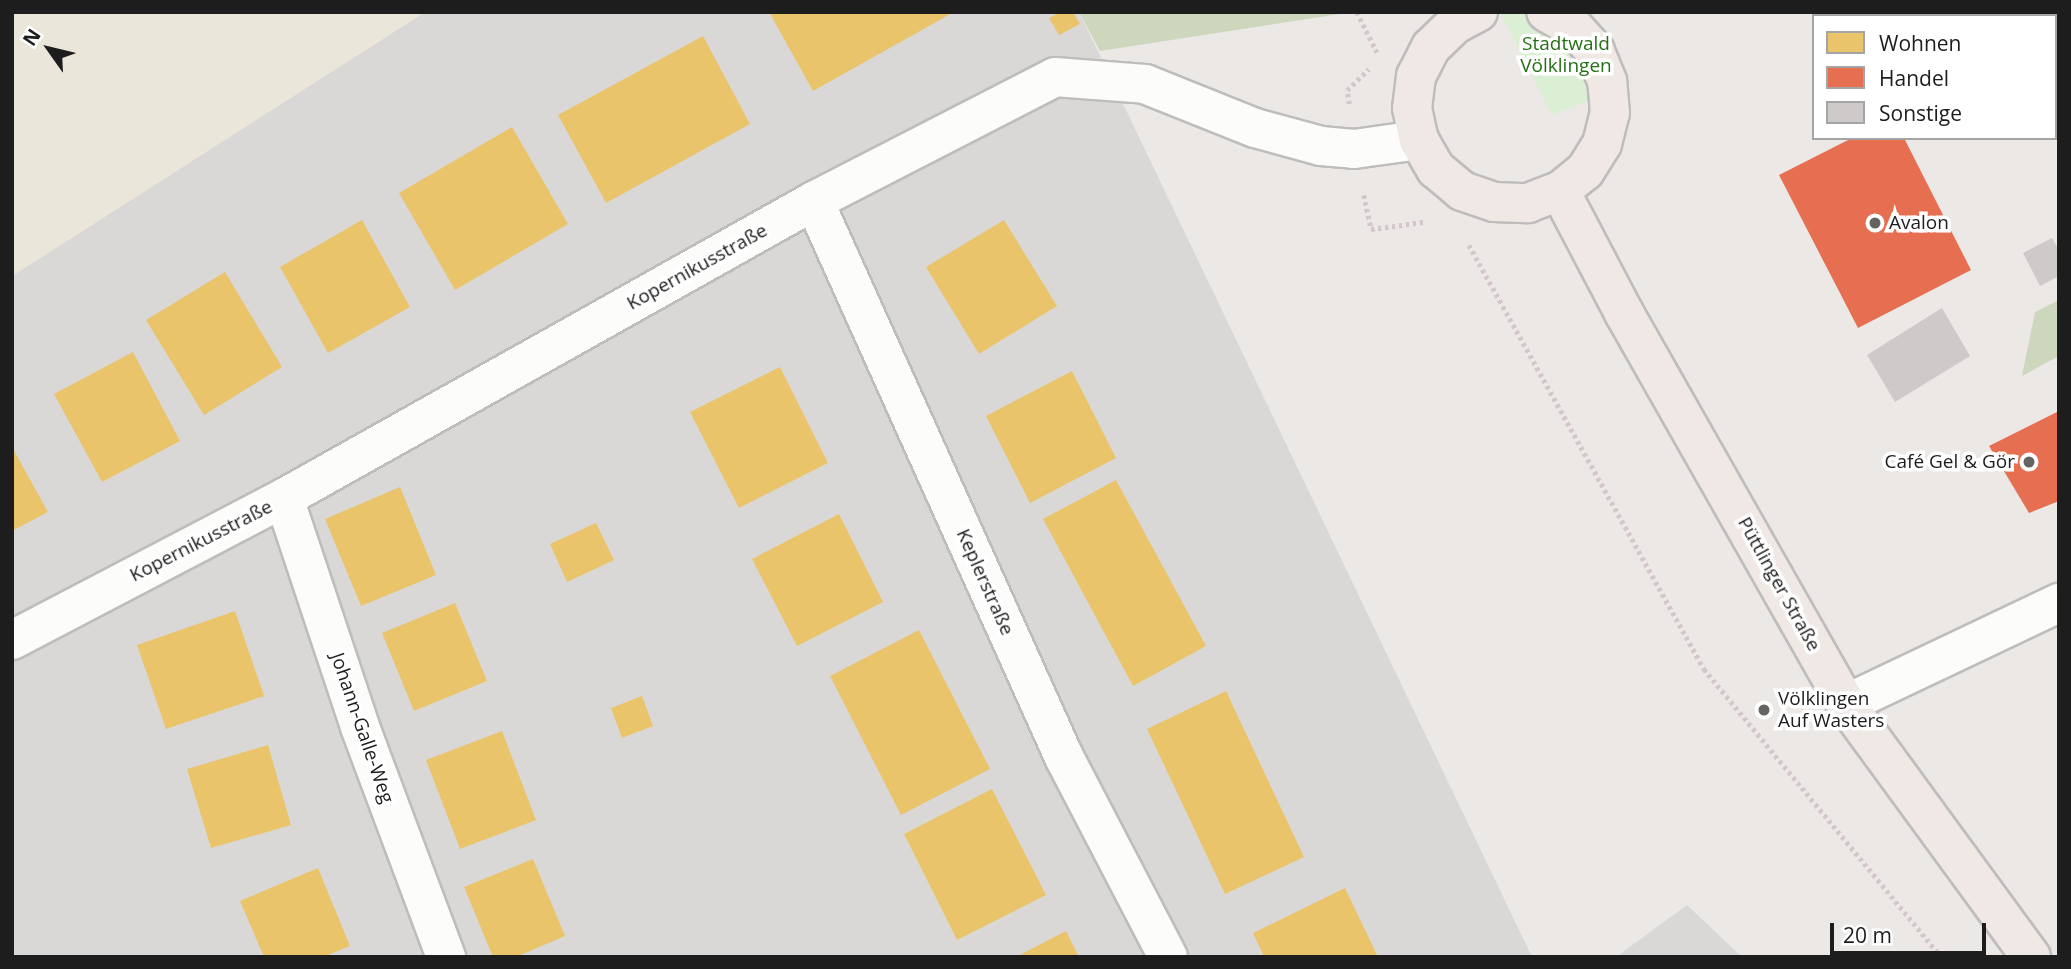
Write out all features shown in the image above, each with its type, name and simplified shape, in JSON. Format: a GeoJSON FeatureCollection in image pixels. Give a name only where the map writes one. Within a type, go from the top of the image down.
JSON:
{"type":"FeatureCollection","features":[{"type":"Feature","properties":{"kind":"main road"},"geometry":{"type":"LineString","coordinates":[[1478,12],[1454,24],[1431,47],[1416,76],[1412,108],[1419,140],[1436,169],[1462,191],[1494,202],[1528,203],[1560,191],[1585,171],[1602,144],[1610,113],[1607,81],[1595,51],[1574,28],[1546,12]]}},
{"type":"Feature","properties":{"kind":"main road","name":"Püttlinger Straße"},"geometry":{"type":"LineString","coordinates":[[1560,191],[1624,313],[1846,704],[2031,957]]}},
{"type":"Feature","properties":{"kind":"street","name":"Kopernikusstraße"},"geometry":{"type":"LineString","coordinates":[[12,640],[284,498],[814,201],[1055,77],[1145,84],[1289,139],[1354,149],[1419,140]]}},
{"type":"Feature","properties":{"kind":"street","name":"Keplerstraße"},"geometry":{"type":"LineString","coordinates":[[814,201],[1064,757],[1168,957]]}},
{"type":"Feature","properties":{"kind":"street","name":"Johann-Galle-Weg"},"geometry":{"type":"LineString","coordinates":[[284,498],[360,727],[446,957]]}},
{"type":"Feature","properties":{"kind":"street"},"geometry":{"type":"LineString","coordinates":[[1846,704],[2059,603]]}},
{"type":"Feature","properties":{"kind":"path"},"geometry":{"type":"LineString","coordinates":[[1357,12],[1380,58]]}},
{"type":"Feature","properties":{"kind":"path"},"geometry":{"type":"LineString","coordinates":[[1372,66],[1347,90],[1354,149],[1371,229],[1423,221],[1435,227]]}},
{"type":"Feature","properties":{"kind":"path"},"geometry":{"type":"LineString","coordinates":[[1459,240],[1472,246],[1704,669],[1941,957]]}},
{"type":"Feature","properties":{"kind":"shaded area"},"geometry":{"type":"Polygon","coordinates":[[[12,12],[425,12],[12,276],[12,12]]]}},
{"type":"Feature","properties":{"kind":"shaded area"},"geometry":{"type":"Polygon","coordinates":[[[425,12],[1079,12],[1532,957],[12,957],[12,276],[425,12]]]}},
{"type":"Feature","properties":{"kind":"shaded area"},"geometry":{"type":"Polygon","coordinates":[[[1687,905],[1742,957],[1616,957],[1687,905]]]}},
{"type":"Feature","properties":{"kind":"green space"},"geometry":{"type":"Polygon","coordinates":[[[1079,12],[1353,12],[1100,51],[1079,12]]]}},
{"type":"Feature","properties":{"kind":"green space","name":"Stadtwald Völklingen"},"geometry":{"type":"Polygon","coordinates":[[[1500,12],[1592,12],[1624,87],[1552,115],[1500,12]]]}},
{"type":"Feature","properties":{"kind":"green space"},"geometry":{"type":"Polygon","coordinates":[[[2059,300],[2059,356],[2022,376],[2035,312],[2059,300]]]}},
{"type":"Feature","properties":{"kind":"building: Wohnen"},"geometry":{"type":"Polygon","coordinates":[[[769,12],[954,12],[813,91],[769,12]]]}},
{"type":"Feature","properties":{"kind":"building: Wohnen"},"geometry":{"type":"Polygon","coordinates":[[[1060,12],[1073,12],[1080,24],[1059,35],[1049,18],[1060,12]]]}},
{"type":"Feature","properties":{"kind":"building: Wohnen"},"geometry":{"type":"Polygon","coordinates":[[[703,36],[750,124],[606,203],[558,115],[703,36]]]}},
{"type":"Feature","properties":{"kind":"building: Wohnen"},"geometry":{"type":"Polygon","coordinates":[[[512,127],[568,224],[455,290],[399,193],[512,127]]]}},
{"type":"Feature","properties":{"kind":"building: Wohnen"},"geometry":{"type":"Polygon","coordinates":[[[362,220],[410,307],[328,353],[280,267],[362,220]]]}},
{"type":"Feature","properties":{"kind":"building: Wohnen"},"geometry":{"type":"Polygon","coordinates":[[[1004,220],[1057,306],[979,354],[926,267],[1004,220]]]}},
{"type":"Feature","properties":{"kind":"building: Wohnen"},"geometry":{"type":"Polygon","coordinates":[[[225,272],[282,367],[204,415],[146,320],[225,272]]]}},
{"type":"Feature","properties":{"kind":"building: Wohnen"},"geometry":{"type":"Polygon","coordinates":[[[133,352],[180,441],[102,482],[54,394],[133,352]]]}},
{"type":"Feature","properties":{"kind":"building: Wohnen"},"geometry":{"type":"Polygon","coordinates":[[[780,367],[828,463],[739,508],[690,412],[780,367]]]}},
{"type":"Feature","properties":{"kind":"building: Wohnen"},"geometry":{"type":"Polygon","coordinates":[[[1072,371],[1116,458],[1030,503],[986,416],[1072,371]]]}},
{"type":"Feature","properties":{"kind":"building: Wohnen"},"geometry":{"type":"Polygon","coordinates":[[[12,447],[48,512],[12,531],[12,447]]]}},
{"type":"Feature","properties":{"kind":"building: Wohnen"},"geometry":{"type":"Polygon","coordinates":[[[1116,480],[1206,646],[1133,686],[1043,519],[1116,480]]]}},
{"type":"Feature","properties":{"kind":"building: Wohnen"},"geometry":{"type":"Polygon","coordinates":[[[400,487],[436,575],[361,606],[325,519],[400,487]]]}},
{"type":"Feature","properties":{"kind":"building: Wohnen"},"geometry":{"type":"Polygon","coordinates":[[[839,514],[883,602],[797,646],[752,559],[839,514]]]}},
{"type":"Feature","properties":{"kind":"building: Wohnen"},"geometry":{"type":"Polygon","coordinates":[[[596,523],[614,560],[567,582],[550,544],[596,523]]]}},
{"type":"Feature","properties":{"kind":"building: Wohnen"},"geometry":{"type":"Polygon","coordinates":[[[455,603],[487,681],[414,711],[382,633],[455,603]]]}},
{"type":"Feature","properties":{"kind":"building: Wohnen"},"geometry":{"type":"Polygon","coordinates":[[[235,611],[264,696],[166,729],[137,645],[235,611]]]}},
{"type":"Feature","properties":{"kind":"building: Wohnen"},"geometry":{"type":"Polygon","coordinates":[[[919,630],[990,769],[901,815],[830,676],[919,630]]]}},
{"type":"Feature","properties":{"kind":"building: Wohnen"},"geometry":{"type":"Polygon","coordinates":[[[1226,691],[1304,857],[1225,894],[1147,729],[1226,691]]]}},
{"type":"Feature","properties":{"kind":"building: Wohnen"},"geometry":{"type":"Polygon","coordinates":[[[642,696],[653,726],[622,738],[611,708],[642,696]]]}},
{"type":"Feature","properties":{"kind":"building: Wohnen"},"geometry":{"type":"Polygon","coordinates":[[[502,731],[536,820],[460,849],[426,760],[502,731]]]}},
{"type":"Feature","properties":{"kind":"building: Wohnen"},"geometry":{"type":"Polygon","coordinates":[[[268,745],[291,825],[211,848],[187,769],[268,745]]]}},
{"type":"Feature","properties":{"kind":"building: Wohnen"},"geometry":{"type":"Polygon","coordinates":[[[992,789],[1046,895],[957,940],[904,834],[992,789]]]}},
{"type":"Feature","properties":{"kind":"building: Wohnen"},"geometry":{"type":"Polygon","coordinates":[[[533,859],[565,936],[516,957],[493,957],[464,887],[533,859]]]}},
{"type":"Feature","properties":{"kind":"building: Wohnen"},"geometry":{"type":"Polygon","coordinates":[[[318,868],[350,946],[323,957],[264,957],[240,901],[318,868]]]}},
{"type":"Feature","properties":{"kind":"building: Wohnen"},"geometry":{"type":"Polygon","coordinates":[[[1345,888],[1378,957],[1264,957],[1253,933],[1345,888]]]}},
{"type":"Feature","properties":{"kind":"building: Wohnen"},"geometry":{"type":"Polygon","coordinates":[[[1066,931],[1079,957],[1016,957],[1066,931]]]}},
{"type":"Feature","properties":{"kind":"building: Handel","name":"Avalon"},"geometry":{"type":"Polygon","coordinates":[[[1848,140],[1905,140],[1971,270],[1858,328],[1779,175],[1848,140]]]}},
{"type":"Feature","properties":{"kind":"building: Handel"},"geometry":{"type":"Polygon","coordinates":[[[2059,411],[2059,501],[2029,513],[1989,446],[2059,411]]]}},
{"type":"Feature","properties":{"kind":"building: Sonstige"},"geometry":{"type":"Polygon","coordinates":[[[2052,238],[2059,250],[2059,276],[2040,286],[2023,253],[2052,238]]]}},
{"type":"Feature","properties":{"kind":"building: Sonstige"},"geometry":{"type":"Polygon","coordinates":[[[1942,308],[1970,356],[1895,402],[1867,355],[1942,308]]]}},
{"type":"Feature","properties":{"kind":"place","name":"Avalon"},"geometry":{"type":"Point","coordinates":[1875,223]}},
{"type":"Feature","properties":{"kind":"place","name":"Café Gel & Gör"},"geometry":{"type":"Point","coordinates":[2029,462]}},
{"type":"Feature","properties":{"kind":"place","name":"Völklingen Auf Wasters"},"geometry":{"type":"Point","coordinates":[1764,710]}}]}
